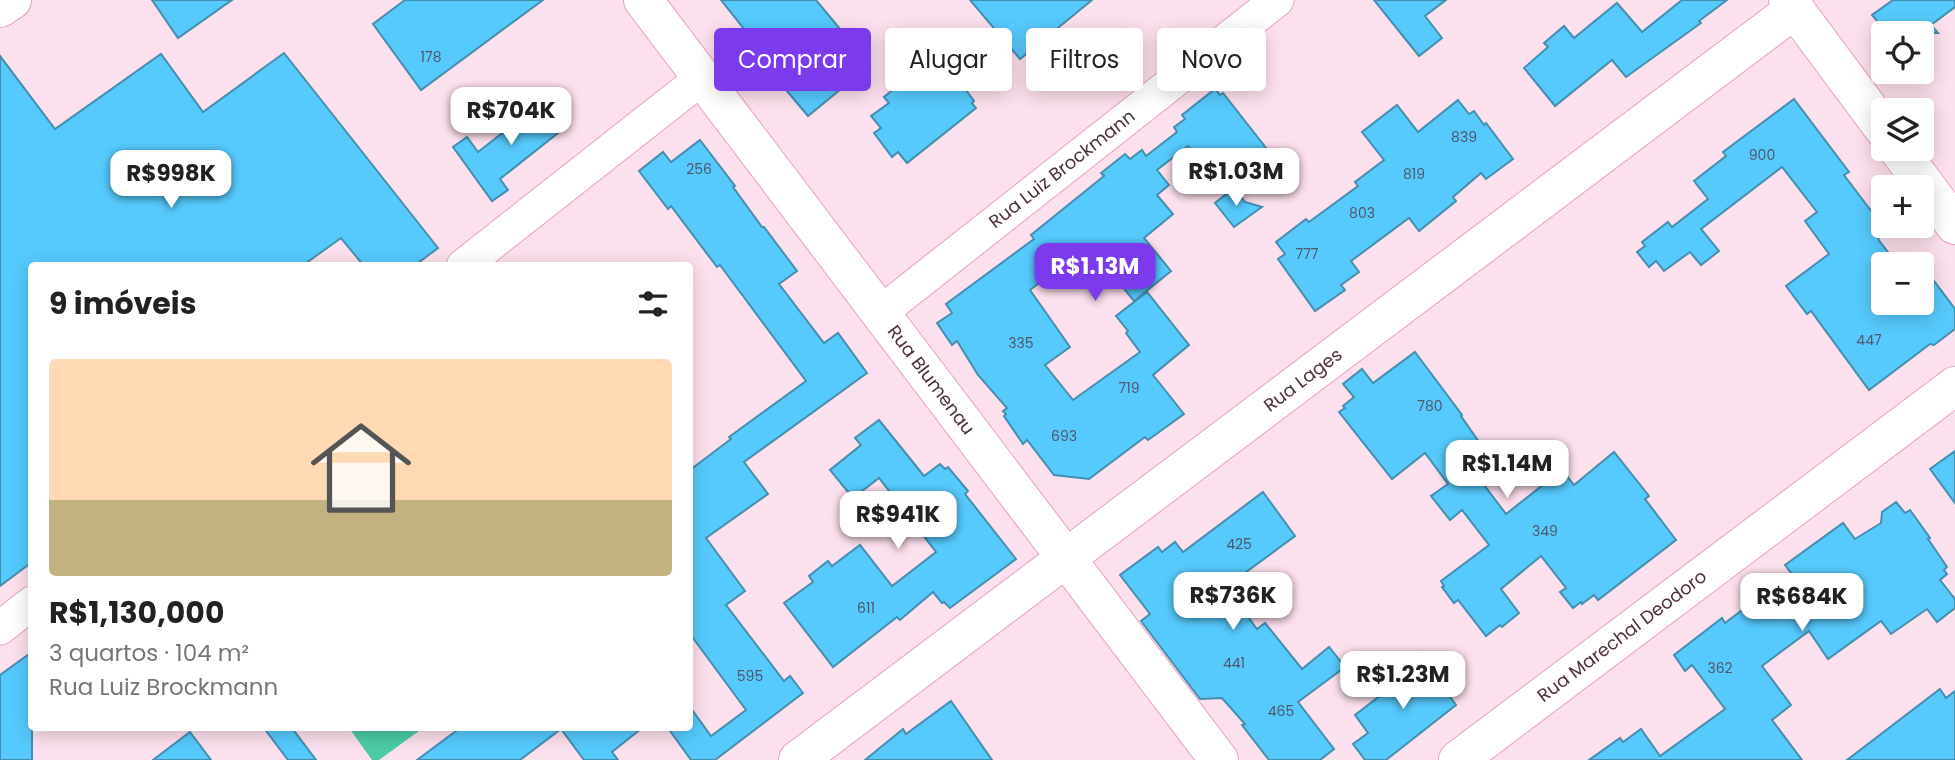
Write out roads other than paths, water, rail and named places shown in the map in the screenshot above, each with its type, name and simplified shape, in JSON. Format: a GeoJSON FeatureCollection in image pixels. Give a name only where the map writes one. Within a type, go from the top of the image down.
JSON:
{"type":"FeatureCollection","features":[{"type":"Feature","properties":{"kind":"main road"},"geometry":{"type":"LineString","coordinates":[[0,8],[12,0]]}},
{"type":"Feature","properties":{"kind":"main road","name":"Rua Blumenau"},"geometry":{"type":"LineString","coordinates":[[643,0],[1219,760]]}},
{"type":"Feature","properties":{"kind":"main road"},"geometry":{"type":"LineString","coordinates":[[1797,3],[1871,111]]}},
{"type":"Feature","properties":{"kind":"main road","name":"Rua Lages"},"geometry":{"type":"LineString","coordinates":[[798,760],[1797,3]]}},
{"type":"Feature","properties":{"kind":"main road"},"geometry":{"type":"LineString","coordinates":[[1907,161],[1955,225]]}},
{"type":"Feature","properties":{"kind":"main road","name":"Rua Marechal Deodoro"},"geometry":{"type":"LineString","coordinates":[[1458,760],[1955,386]]}},
{"type":"Feature","properties":{"kind":"street","name":"Rua Luiz Brockmann"},"geometry":{"type":"LineString","coordinates":[[880,313],[1277,0]]}},
{"type":"Feature","properties":{"kind":"street"},"geometry":{"type":"LineString","coordinates":[[468,262],[702,78]]}},
{"type":"Feature","properties":{"kind":"street"},"geometry":{"type":"LineString","coordinates":[[0,628],[28,606]]}}]}
